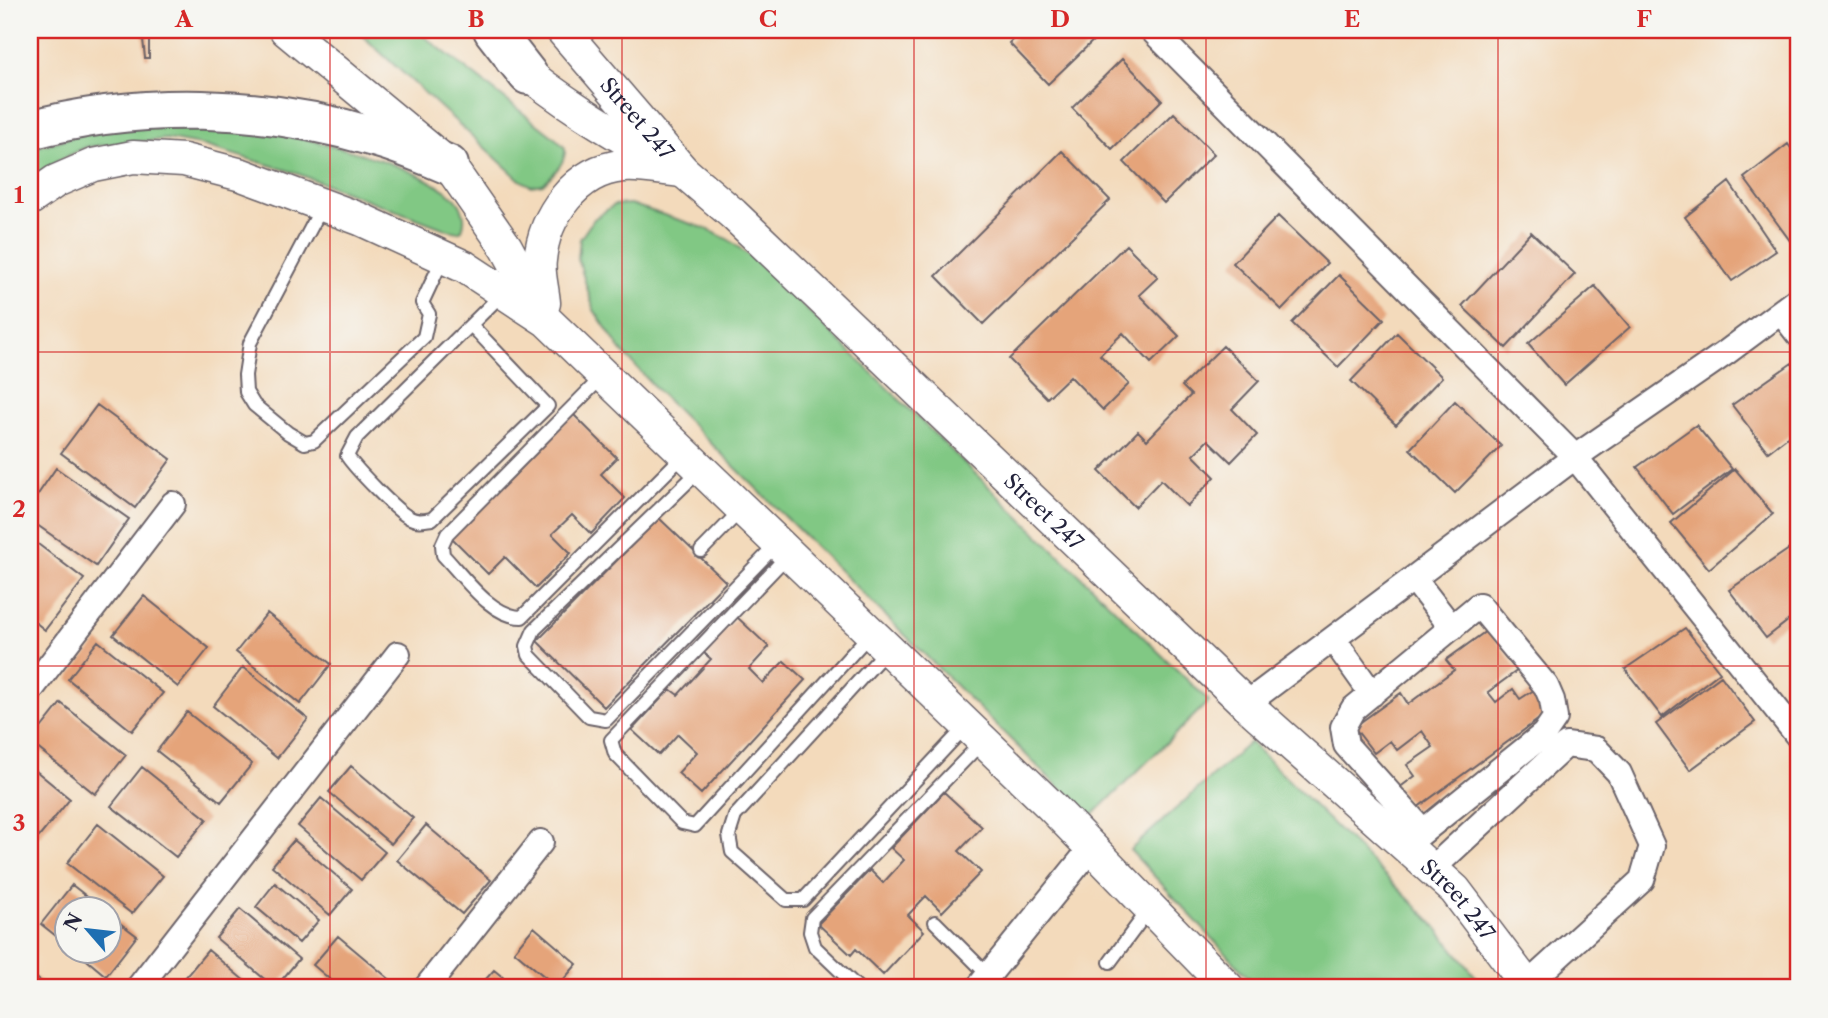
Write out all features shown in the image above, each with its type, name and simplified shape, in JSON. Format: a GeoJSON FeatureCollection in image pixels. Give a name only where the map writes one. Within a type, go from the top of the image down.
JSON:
{"type":"FeatureCollection","features":[{"type":"Feature","properties":{"kind":"main road"},"geometry":{"type":"LineString","coordinates":[[493,30],[528,75]]}},
{"type":"Feature","properties":{"kind":"main road"},"geometry":{"type":"LineString","coordinates":[[30,130],[56,122],[136,112],[216,110],[296,119],[374,137],[449,164]]}},
{"type":"Feature","properties":{"kind":"street"},"geometry":{"type":"LineString","coordinates":[[286,30],[449,164],[506,247],[547,321]]}},
{"type":"Feature","properties":{"kind":"street"},"geometry":{"type":"LineString","coordinates":[[475,30],[528,75],[613,133],[683,172]]}},
{"type":"Feature","properties":{"kind":"street","name":"Street 247"},"geometry":{"type":"LineString","coordinates":[[562,30],[683,172],[733,214],[1246,704],[1414,838],[1432,869],[1455,890],[1528,987]]}},
{"type":"Feature","properties":{"kind":"street"},"geometry":{"type":"LineString","coordinates":[[1152,30],[1575,457],[1798,736]]}},
{"type":"Feature","properties":{"kind":"street"},"geometry":{"type":"LineString","coordinates":[[30,199],[57,181],[93,165],[133,157],[184,160],[242,175],[324,205],[466,267],[547,321],[1092,847],[1228,988]]}},
{"type":"Feature","properties":{"kind":"street"},"geometry":{"type":"LineString","coordinates":[[547,321],[539,262],[544,236],[552,215],[566,198],[580,183],[602,171],[624,165],[683,172]]}},
{"type":"Feature","properties":{"kind":"street"},"geometry":{"type":"LineString","coordinates":[[1246,704],[1575,457],[1789,305],[1798,334]]}},
{"type":"Feature","properties":{"kind":"street"},"geometry":{"type":"LineString","coordinates":[[30,691],[173,504]]}},
{"type":"Feature","properties":{"kind":"street"},"geometry":{"type":"LineString","coordinates":[[1414,579],[1452,628]]}},
{"type":"Feature","properties":{"kind":"street"},"geometry":{"type":"LineString","coordinates":[[1479,606],[1546,687],[1552,700],[1555,718],[1544,734],[1414,838],[1346,745],[1343,727],[1353,709],[1452,628],[1479,606]]}},
{"type":"Feature","properties":{"kind":"street"},"geometry":{"type":"LineString","coordinates":[[1333,639],[1372,694]]}},
{"type":"Feature","properties":{"kind":"street"},"geometry":{"type":"LineString","coordinates":[[138,988],[398,654]]}},
{"type":"Feature","properties":{"kind":"street"},"geometry":{"type":"LineString","coordinates":[[1432,869],[1566,745],[1596,749],[1619,773],[1652,846],[1642,880],[1528,987]]}},
{"type":"Feature","properties":{"kind":"street"},"geometry":{"type":"LineString","coordinates":[[426,988],[541,842]]}},
{"type":"Feature","properties":{"kind":"street"},"geometry":{"type":"LineString","coordinates":[[983,984],[1092,847]]}},
{"type":"Feature","properties":{"kind":"lane"},"geometry":{"type":"LineString","coordinates":[[324,205],[250,343],[245,375],[246,392],[254,405],[288,433],[305,443],[314,441],[424,337],[429,314],[422,303],[443,257]]}},
{"type":"Feature","properties":{"kind":"lane"},"geometry":{"type":"LineString","coordinates":[[472,326],[548,406],[432,519],[420,521],[408,517],[356,469],[347,456],[357,438],[503,293]]}},
{"type":"Feature","properties":{"kind":"lane"},"geometry":{"type":"LineString","coordinates":[[603,376],[447,534],[442,545],[443,555],[495,609],[509,617],[522,617],[693,462]]}},
{"type":"Feature","properties":{"kind":"lane"},"geometry":{"type":"LineString","coordinates":[[693,462],[534,631],[527,646],[529,655],[589,717],[606,720],[784,549]]}},
{"type":"Feature","properties":{"kind":"lane"},"geometry":{"type":"LineString","coordinates":[[701,551],[742,509]]}},
{"type":"Feature","properties":{"kind":"lane"},"geometry":{"type":"LineString","coordinates":[[784,549],[611,740],[615,754],[682,824],[695,826],[880,641]]}},
{"type":"Feature","properties":{"kind":"lane"},"geometry":{"type":"LineString","coordinates":[[880,641],[735,816],[729,835],[732,852],[786,900],[803,900],[975,733]]}},
{"type":"Feature","properties":{"kind":"lane"},"geometry":{"type":"LineString","coordinates":[[858,988],[815,947],[810,932],[812,918],[975,733]]}},
{"type":"Feature","properties":{"kind":"lane"},"geometry":{"type":"LineString","coordinates":[[1110,962],[1150,908]]}},
{"type":"Feature","properties":{"kind":"lane"},"geometry":{"type":"LineString","coordinates":[[935,922],[983,984]]}},
{"type":"Feature","properties":{"kind":"green space"},"geometry":{"type":"Polygon","coordinates":[[[356,30],[416,30],[555,138],[565,148],[561,164],[543,184],[531,186],[520,180],[356,30]]]}},
{"type":"Feature","properties":{"kind":"green space"},"geometry":{"type":"Polygon","coordinates":[[[118,124],[253,126],[354,152],[413,173],[449,193],[462,210],[464,225],[458,232],[448,230],[293,172],[205,146],[167,139],[86,147],[59,160],[30,180],[30,149],[118,124]]]}},
{"type":"Feature","properties":{"kind":"green space"},"geometry":{"type":"Polygon","coordinates":[[[630,204],[707,229],[729,240],[760,264],[1209,701],[1090,818],[659,392],[620,349],[594,310],[578,259],[580,239],[594,219],[614,205],[630,204]]]}},
{"type":"Feature","properties":{"kind":"green space"},"geometry":{"type":"Polygon","coordinates":[[[1250,742],[1431,921],[1485,988],[1258,988],[1130,850],[1250,742]]]}},
{"type":"Feature","properties":{"kind":"building"},"geometry":{"type":"Polygon","coordinates":[[[142,30],[149,30],[149,58],[145,58],[142,30]]]}},
{"type":"Feature","properties":{"kind":"building"},"geometry":{"type":"Polygon","coordinates":[[[1022,30],[1094,30],[1099,35],[1048,84],[1009,43],[1022,30]]]}},
{"type":"Feature","properties":{"kind":"building"},"geometry":{"type":"Polygon","coordinates":[[[1122,59],[1162,100],[1112,149],[1072,108],[1122,59]]]}},
{"type":"Feature","properties":{"kind":"building"},"geometry":{"type":"Polygon","coordinates":[[[1174,113],[1214,154],[1164,203],[1124,162],[1174,113]]]}},
{"type":"Feature","properties":{"kind":"building"},"geometry":{"type":"Polygon","coordinates":[[[1788,144],[1798,159],[1798,237],[1791,242],[1744,178],[1788,144]]]}},
{"type":"Feature","properties":{"kind":"building"},"geometry":{"type":"Polygon","coordinates":[[[1062,151],[1110,200],[983,324],[936,276],[1062,151]]]}},
{"type":"Feature","properties":{"kind":"building"},"geometry":{"type":"Polygon","coordinates":[[[1729,182],[1776,251],[1732,281],[1685,217],[1729,182]]]}},
{"type":"Feature","properties":{"kind":"building"},"geometry":{"type":"Polygon","coordinates":[[[1278,216],[1327,263],[1282,310],[1233,263],[1278,216]]]}},
{"type":"Feature","properties":{"kind":"building"},"geometry":{"type":"Polygon","coordinates":[[[1531,232],[1575,274],[1506,348],[1462,306],[1531,232]]]}},
{"type":"Feature","properties":{"kind":"building"},"geometry":{"type":"Polygon","coordinates":[[[1126,245],[1158,277],[1139,295],[1179,336],[1151,363],[1123,333],[1100,355],[1129,384],[1103,410],[1070,376],[1047,398],[1009,359],[1126,245]]]}},
{"type":"Feature","properties":{"kind":"building"},"geometry":{"type":"Polygon","coordinates":[[[1339,275],[1384,319],[1338,367],[1292,323],[1339,275]]]}},
{"type":"Feature","properties":{"kind":"building"},"geometry":{"type":"Polygon","coordinates":[[[1595,286],[1630,327],[1564,385],[1528,344],[1595,286]]]}},
{"type":"Feature","properties":{"kind":"building"},"geometry":{"type":"Polygon","coordinates":[[[1397,333],[1442,377],[1396,425],[1351,381],[1397,333]]]}},
{"type":"Feature","properties":{"kind":"building"},"geometry":{"type":"Polygon","coordinates":[[[1223,346],[1259,381],[1232,409],[1257,435],[1231,462],[1208,440],[1193,455],[1215,477],[1187,506],[1161,480],[1135,507],[1099,471],[1138,431],[1147,440],[1191,395],[1182,386],[1223,346]]]}},
{"type":"Feature","properties":{"kind":"building"},"geometry":{"type":"Polygon","coordinates":[[[1792,363],[1798,371],[1798,429],[1768,452],[1732,405],[1792,363]]]}},
{"type":"Feature","properties":{"kind":"building"},"geometry":{"type":"Polygon","coordinates":[[[1455,401],[1501,446],[1455,493],[1410,449],[1455,401]]]}},
{"type":"Feature","properties":{"kind":"building"},"geometry":{"type":"Polygon","coordinates":[[[97,405],[171,459],[135,508],[61,453],[97,405]]]}},
{"type":"Feature","properties":{"kind":"building"},"geometry":{"type":"Polygon","coordinates":[[[573,414],[617,458],[601,474],[625,498],[591,534],[572,515],[552,534],[571,553],[536,588],[505,557],[488,574],[451,537],[573,414]]]}},
{"type":"Feature","properties":{"kind":"building"},"geometry":{"type":"Polygon","coordinates":[[[1696,425],[1732,469],[1673,514],[1637,467],[1696,425]]]}},
{"type":"Feature","properties":{"kind":"building"},"geometry":{"type":"Polygon","coordinates":[[[56,468],[129,519],[96,566],[30,520],[30,506],[56,468]]]}},
{"type":"Feature","properties":{"kind":"building"},"geometry":{"type":"Polygon","coordinates":[[[1735,469],[1773,514],[1709,569],[1671,523],[1735,469]]]}},
{"type":"Feature","properties":{"kind":"building"},"geometry":{"type":"Polygon","coordinates":[[[659,518],[726,582],[604,707],[537,641],[659,518]]]}},
{"type":"Feature","properties":{"kind":"building"},"geometry":{"type":"Polygon","coordinates":[[[30,538],[84,579],[45,630],[30,618],[30,538]]]}},
{"type":"Feature","properties":{"kind":"building"},"geometry":{"type":"Polygon","coordinates":[[[1789,549],[1798,561],[1798,613],[1766,638],[1729,590],[1789,549]]]}},
{"type":"Feature","properties":{"kind":"building"},"geometry":{"type":"Polygon","coordinates":[[[144,596],[209,648],[178,687],[113,635],[144,596]]]}},
{"type":"Feature","properties":{"kind":"building"},"geometry":{"type":"Polygon","coordinates":[[[267,613],[331,664],[300,704],[236,652],[267,613]]]}},
{"type":"Feature","properties":{"kind":"building"},"geometry":{"type":"Polygon","coordinates":[[[737,617],[769,647],[749,669],[763,683],[784,661],[805,680],[701,794],[678,773],[697,752],[678,734],[659,755],[632,730],[670,689],[678,695],[711,659],[703,652],[737,617]]]}},
{"type":"Feature","properties":{"kind":"building"},"geometry":{"type":"Polygon","coordinates":[[[1685,628],[1720,672],[1662,717],[1625,669],[1685,628]]]}},
{"type":"Feature","properties":{"kind":"building"},"geometry":{"type":"Polygon","coordinates":[[[1489,629],[1518,670],[1488,692],[1496,702],[1513,689],[1520,699],[1534,690],[1550,711],[1414,810],[1399,788],[1415,776],[1407,765],[1433,747],[1422,731],[1397,750],[1390,741],[1374,753],[1354,727],[1401,693],[1408,704],[1454,670],[1446,660],[1489,629]]]}},
{"type":"Feature","properties":{"kind":"building"},"geometry":{"type":"Polygon","coordinates":[[[98,641],[163,693],[132,731],[68,679],[98,641]]]}},
{"type":"Feature","properties":{"kind":"building"},"geometry":{"type":"Polygon","coordinates":[[[243,667],[308,719],[277,758],[213,706],[243,667]]]}},
{"type":"Feature","properties":{"kind":"building"},"geometry":{"type":"Polygon","coordinates":[[[1721,676],[1755,722],[1690,770],[1656,724],[1721,676]]]}},
{"type":"Feature","properties":{"kind":"building"},"geometry":{"type":"Polygon","coordinates":[[[61,703],[126,755],[95,794],[30,742],[61,703]]]}},
{"type":"Feature","properties":{"kind":"building"},"geometry":{"type":"Polygon","coordinates":[[[187,712],[252,764],[221,802],[157,751],[187,712]]]}},
{"type":"Feature","properties":{"kind":"building"},"geometry":{"type":"Polygon","coordinates":[[[30,766],[70,799],[39,837],[30,830],[30,766]]]}},
{"type":"Feature","properties":{"kind":"building"},"geometry":{"type":"Polygon","coordinates":[[[351,766],[413,818],[391,844],[329,792],[351,766]]]}},
{"type":"Feature","properties":{"kind":"building"},"geometry":{"type":"Polygon","coordinates":[[[142,767],[207,819],[176,857],[111,806],[142,767]]]}},
{"type":"Feature","properties":{"kind":"building"},"geometry":{"type":"Polygon","coordinates":[[[944,792],[982,827],[959,851],[981,872],[942,912],[926,896],[908,915],[924,931],[883,975],[856,949],[851,955],[818,924],[870,870],[883,883],[904,860],[891,848],[944,792]]]}},
{"type":"Feature","properties":{"kind":"building"},"geometry":{"type":"Polygon","coordinates":[[[321,798],[385,852],[361,880],[298,826],[321,798]]]}},
{"type":"Feature","properties":{"kind":"building"},"geometry":{"type":"Polygon","coordinates":[[[98,824],[163,876],[132,914],[122,906],[122,895],[108,895],[67,863],[98,824]]]}},
{"type":"Feature","properties":{"kind":"building"},"geometry":{"type":"Polygon","coordinates":[[[426,825],[491,880],[462,914],[397,860],[426,825]]]}},
{"type":"Feature","properties":{"kind":"building"},"geometry":{"type":"Polygon","coordinates":[[[294,840],[352,889],[330,915],[272,866],[294,840]]]}},
{"type":"Feature","properties":{"kind":"building"},"geometry":{"type":"Polygon","coordinates":[[[275,883],[319,920],[299,943],[256,907],[275,883]]]}},
{"type":"Feature","properties":{"kind":"building"},"geometry":{"type":"Polygon","coordinates":[[[72,885],[85,895],[64,895],[72,885]]]}},
{"type":"Feature","properties":{"kind":"building"},"geometry":{"type":"Polygon","coordinates":[[[240,909],[299,959],[275,988],[216,938],[240,909]]]}},
{"type":"Feature","properties":{"kind":"building"},"geometry":{"type":"Polygon","coordinates":[[[52,910],[52,933],[41,924],[52,910]]]}},
{"type":"Feature","properties":{"kind":"building"},"geometry":{"type":"Polygon","coordinates":[[[122,925],[137,936],[122,955],[122,925]]]}},
{"type":"Feature","properties":{"kind":"building"},"geometry":{"type":"Polygon","coordinates":[[[534,927],[577,964],[557,987],[514,951],[534,927]]]}},
{"type":"Feature","properties":{"kind":"building"},"geometry":{"type":"Polygon","coordinates":[[[338,936],[400,988],[340,988],[313,965],[338,936]]]}},
{"type":"Feature","properties":{"kind":"building"},"geometry":{"type":"Polygon","coordinates":[[[208,950],[253,988],[195,988],[184,979],[208,950]]]}},
{"type":"Feature","properties":{"kind":"building"},"geometry":{"type":"Polygon","coordinates":[[[93,965],[115,965],[106,976],[93,965]]]}},
{"type":"Feature","properties":{"kind":"building"},"geometry":{"type":"Polygon","coordinates":[[[494,970],[516,988],[478,988],[494,970]]]}},
{"type":"Feature","properties":{"kind":"building"},"geometry":{"type":"Polygon","coordinates":[[[30,973],[49,988],[30,988],[30,973]]]}},
{"type":"Feature","properties":{"kind":"building"},"geometry":{"type":"Polygon","coordinates":[[[577,981],[585,988],[571,988],[577,981]]]}}]}
